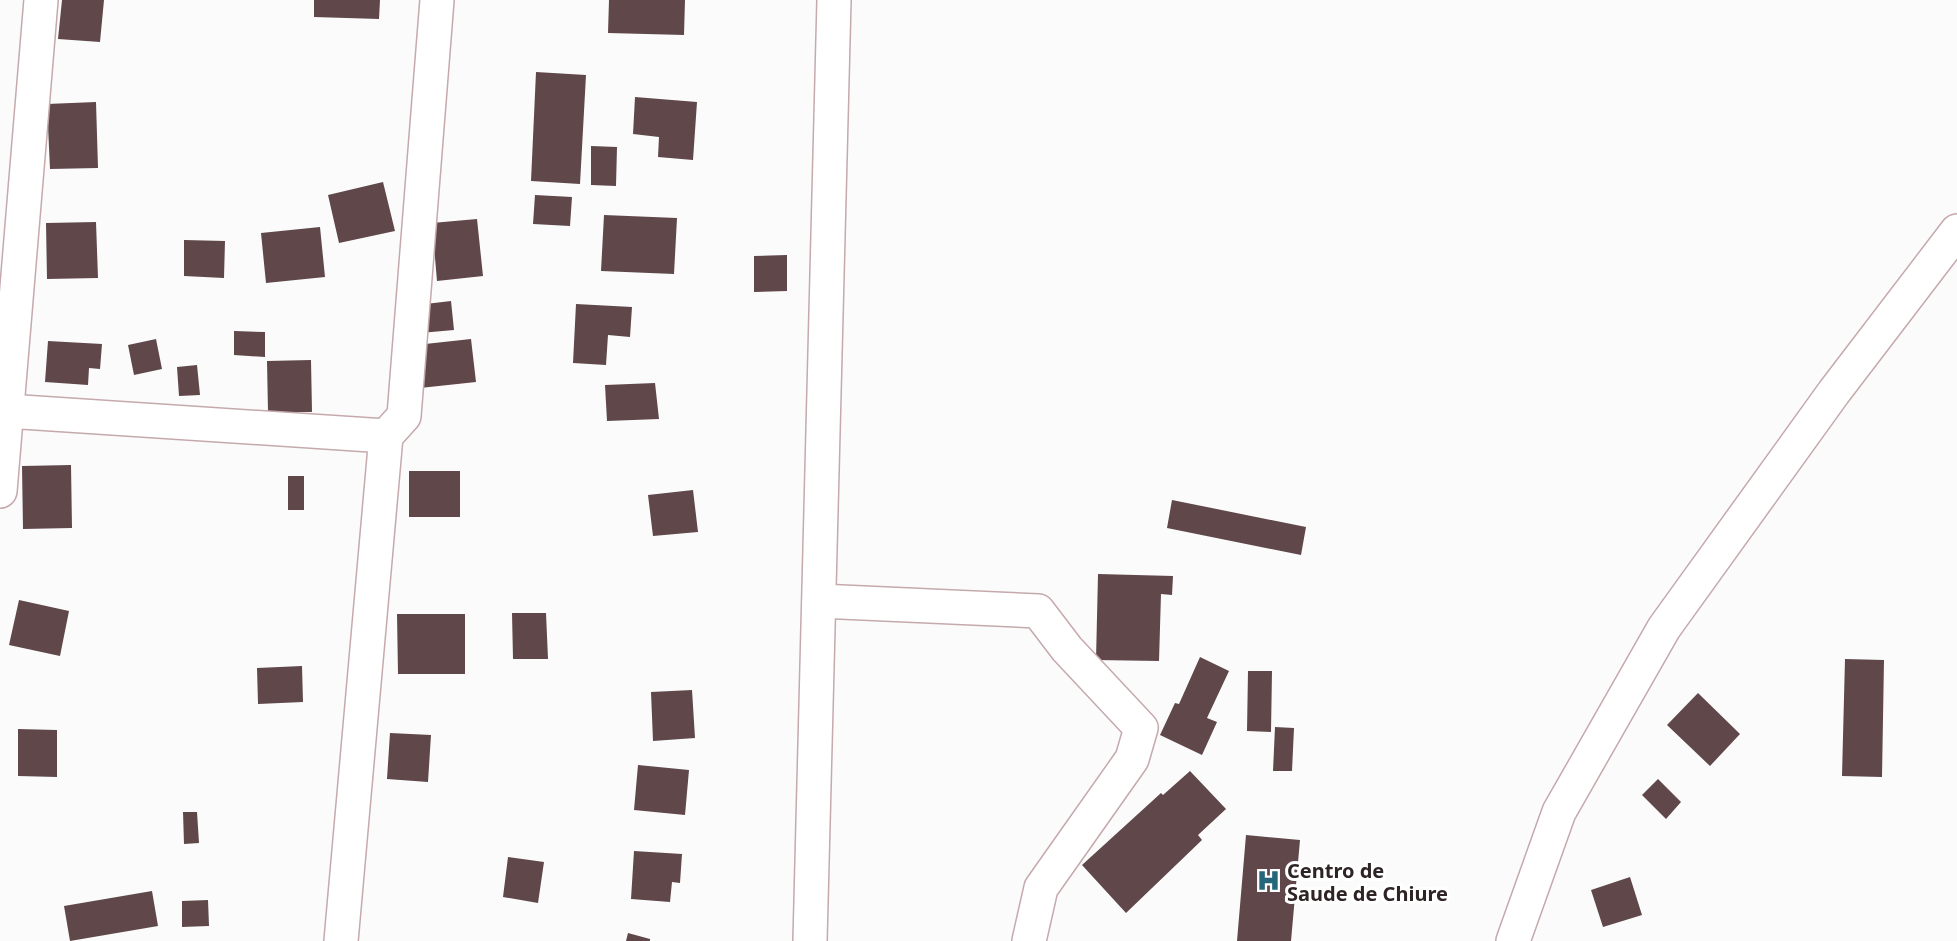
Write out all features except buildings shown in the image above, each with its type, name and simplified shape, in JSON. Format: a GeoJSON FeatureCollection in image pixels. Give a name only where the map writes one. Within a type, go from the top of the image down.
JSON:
{"type":"FeatureCollection","features":[{"type":"Feature","properties":{"kind":"main road"},"geometry":{"type":"LineString","coordinates":[[0,491],[7,411],[12,200],[41,0]]}},
{"type":"Feature","properties":{"kind":"main road"},"geometry":{"type":"LineString","coordinates":[[341,941],[386,436],[404,416],[437,0]]}},
{"type":"Feature","properties":{"kind":"main road"},"geometry":{"type":"LineString","coordinates":[[810,941],[834,0]]}},
{"type":"Feature","properties":{"kind":"main road"},"geometry":{"type":"LineString","coordinates":[[1513,941],[1559,812],[1664,628],[1834,392],[1957,231]]}},
{"type":"Feature","properties":{"kind":"main road"},"geometry":{"type":"LineString","coordinates":[[7,411],[386,436]]}},
{"type":"Feature","properties":{"kind":"main road"},"geometry":{"type":"LineString","coordinates":[[819,601],[1038,611],[1067,649],[1141,728],[1132,759],[1041,888],[1029,941]]}},
{"type":"Feature","properties":{"kind":"place","name":"Centro de Saude de Chiure"},"geometry":{"type":"Point","coordinates":[1269,881]}}]}
